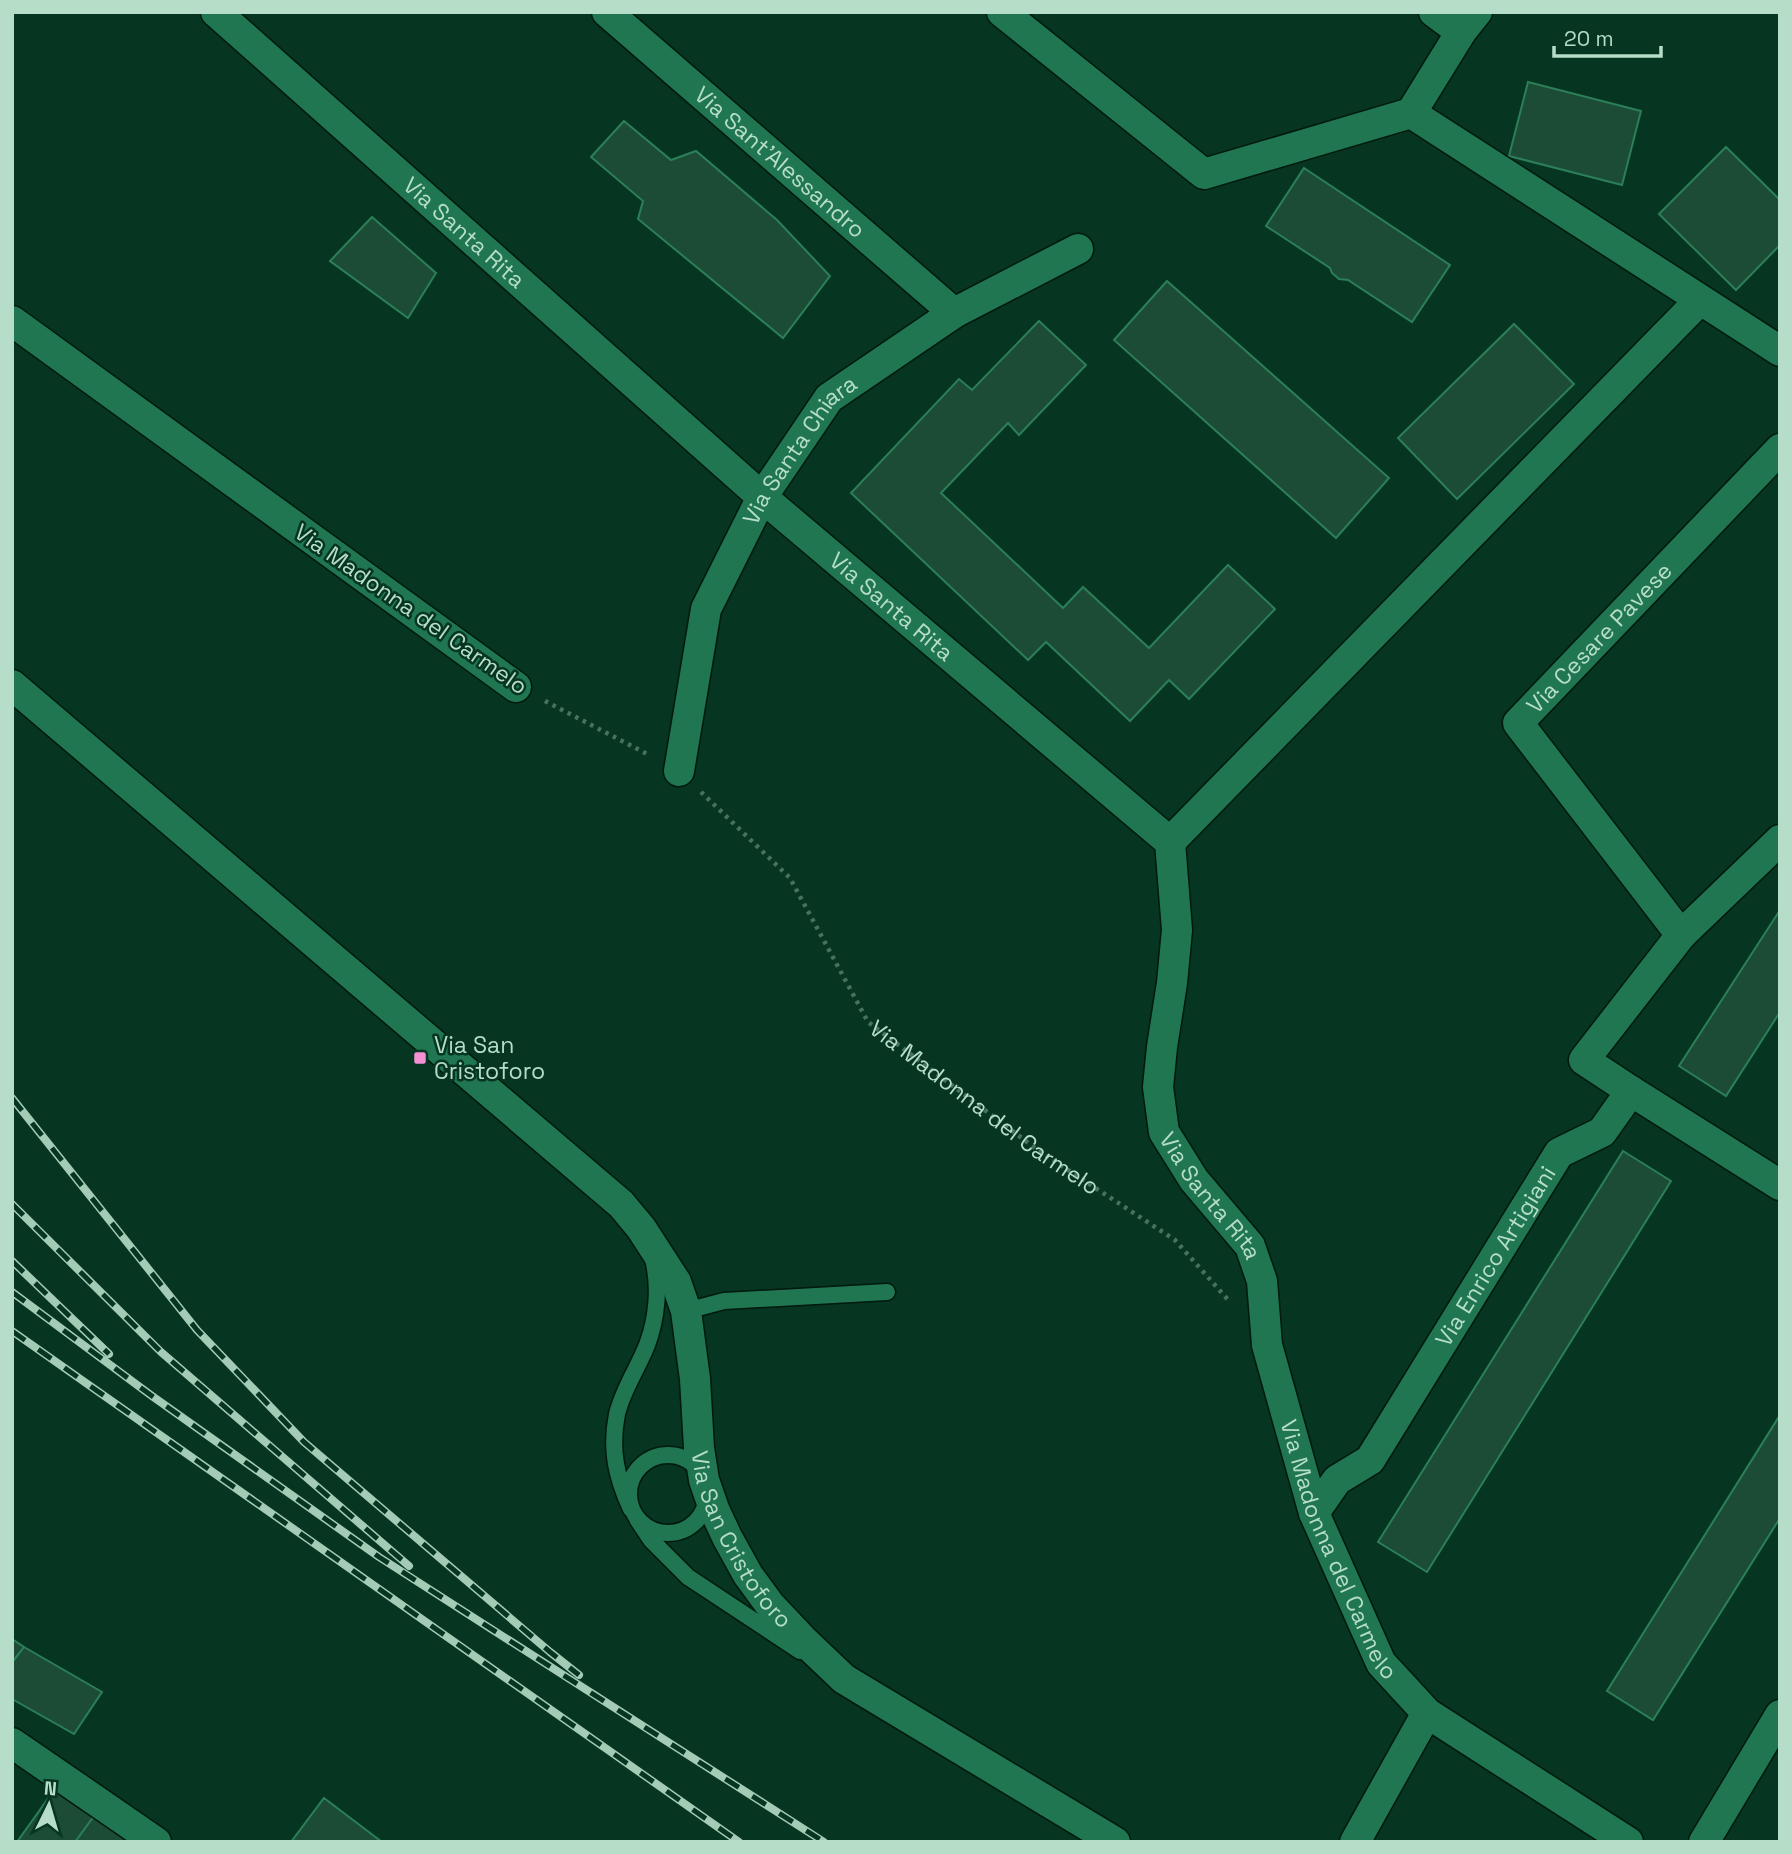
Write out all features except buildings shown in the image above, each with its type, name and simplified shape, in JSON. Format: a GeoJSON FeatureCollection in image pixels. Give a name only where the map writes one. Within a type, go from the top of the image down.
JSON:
{"type":"FeatureCollection","features":[{"type":"Feature","properties":{"kind":"street","name":"Via Santa Rita"},"geometry":{"type":"LineString","coordinates":[[216,12],[762,497],[1170,842],[1177,930],[1158,1087],[1164,1132],[1194,1180],[1250,1246],[1262,1281],[1268,1345]]}},
{"type":"Feature","properties":{"kind":"street","name":"Via Sant'Alessandro"},"geometry":{"type":"LineString","coordinates":[[607,12],[954,313]]}},
{"type":"Feature","properties":{"kind":"street"},"geometry":{"type":"LineString","coordinates":[[1002,12],[1204,174],[1411,113],[1469,22],[1434,12]]}},
{"type":"Feature","properties":{"kind":"street"},"geometry":{"type":"LineString","coordinates":[[1411,113],[1780,351]]}},
{"type":"Feature","properties":{"kind":"street","name":"Via Santa Chiara"},"geometry":{"type":"LineString","coordinates":[[679,771],[706,610],[762,497],[829,398],[954,313],[1078,249]]}},
{"type":"Feature","properties":{"kind":"street"},"geometry":{"type":"LineString","coordinates":[[1170,842],[1700,300]]}},
{"type":"Feature","properties":{"kind":"street","name":"Via Madonna del Carmelo"},"geometry":{"type":"LineString","coordinates":[[12,321],[516,687]]}},
{"type":"Feature","properties":{"kind":"street","name":"Via Cesare Pavese"},"geometry":{"type":"LineString","coordinates":[[1681,935],[1518,723],[1780,449]]}},
{"type":"Feature","properties":{"kind":"street","name":"Via San Cristoforo"},"geometry":{"type":"LineString","coordinates":[[12,685],[611,1195],[641,1228],[676,1282],[686,1311],[695,1379],[699,1448],[714,1509],[748,1575],[770,1605],[803,1640],[844,1679],[1115,1842]]}},
{"type":"Feature","properties":{"kind":"street"},"geometry":{"type":"LineString","coordinates":[[1780,840],[1681,935],[1584,1060],[1780,1185]]}},
{"type":"Feature","properties":{"kind":"street","name":"Via Enrico Artigiani"},"geometry":{"type":"LineString","coordinates":[[1314,1513],[1337,1479],[1370,1460],[1559,1153],[1602,1132],[1631,1091]]}},
{"type":"Feature","properties":{"kind":"street","name":"Via Madonna del Carmelo"},"geometry":{"type":"LineString","coordinates":[[1268,1345],[1314,1513],[1381,1663],[1427,1713],[1628,1842]]}},
{"type":"Feature","properties":{"kind":"street"},"geometry":{"type":"LineString","coordinates":[[1355,1842],[1427,1713]]}},
{"type":"Feature","properties":{"kind":"street"},"geometry":{"type":"LineString","coordinates":[[1704,1842],[1780,1715]]}},
{"type":"Feature","properties":{"kind":"street"},"geometry":{"type":"LineString","coordinates":[[12,1743],[156,1842]]}},
{"type":"Feature","properties":{"kind":"lane"},"geometry":{"type":"LineString","coordinates":[[641,1228],[654,1264],[656,1301],[647,1345],[618,1412],[615,1433],[616,1470],[621,1486],[634,1514],[651,1540],[688,1577],[844,1679]]}},
{"type":"Feature","properties":{"kind":"lane"},"geometry":{"type":"LineString","coordinates":[[686,1311],[724,1301],[887,1292]]}},
{"type":"Feature","properties":{"kind":"lane"},"geometry":{"type":"LineString","coordinates":[[660,1455],[687,1460],[705,1480],[706,1504],[701,1516],[682,1531],[658,1533],[647,1527],[634,1514],[628,1495],[631,1482],[637,1470],[647,1461],[660,1455]]}},
{"type":"Feature","properties":{"kind":"path","name":"Via Madonna del Carmelo"},"geometry":{"type":"LineString","coordinates":[[516,687],[679,771],[790,878],[868,1022],[1039,1151],[1175,1240],[1231,1303]]}},
{"type":"Feature","properties":{"kind":"railway"},"geometry":{"type":"LineString","coordinates":[[12,1098],[197,1330],[304,1442],[579,1675]]}},
{"type":"Feature","properties":{"kind":"railway"},"geometry":{"type":"LineString","coordinates":[[12,1204],[161,1352],[409,1566]]}},
{"type":"Feature","properties":{"kind":"railway"},"geometry":{"type":"LineString","coordinates":[[12,1261],[109,1354]]}},
{"type":"Feature","properties":{"kind":"railway"},"geometry":{"type":"LineString","coordinates":[[12,1292],[152,1396],[379,1557],[824,1842]]}},
{"type":"Feature","properties":{"kind":"railway"},"geometry":{"type":"LineString","coordinates":[[12,1331],[739,1842]]}},
{"type":"Feature","properties":{"kind":"place","name":"Via San Cristoforo"},"geometry":{"type":"Point","coordinates":[420,1058]}}]}
